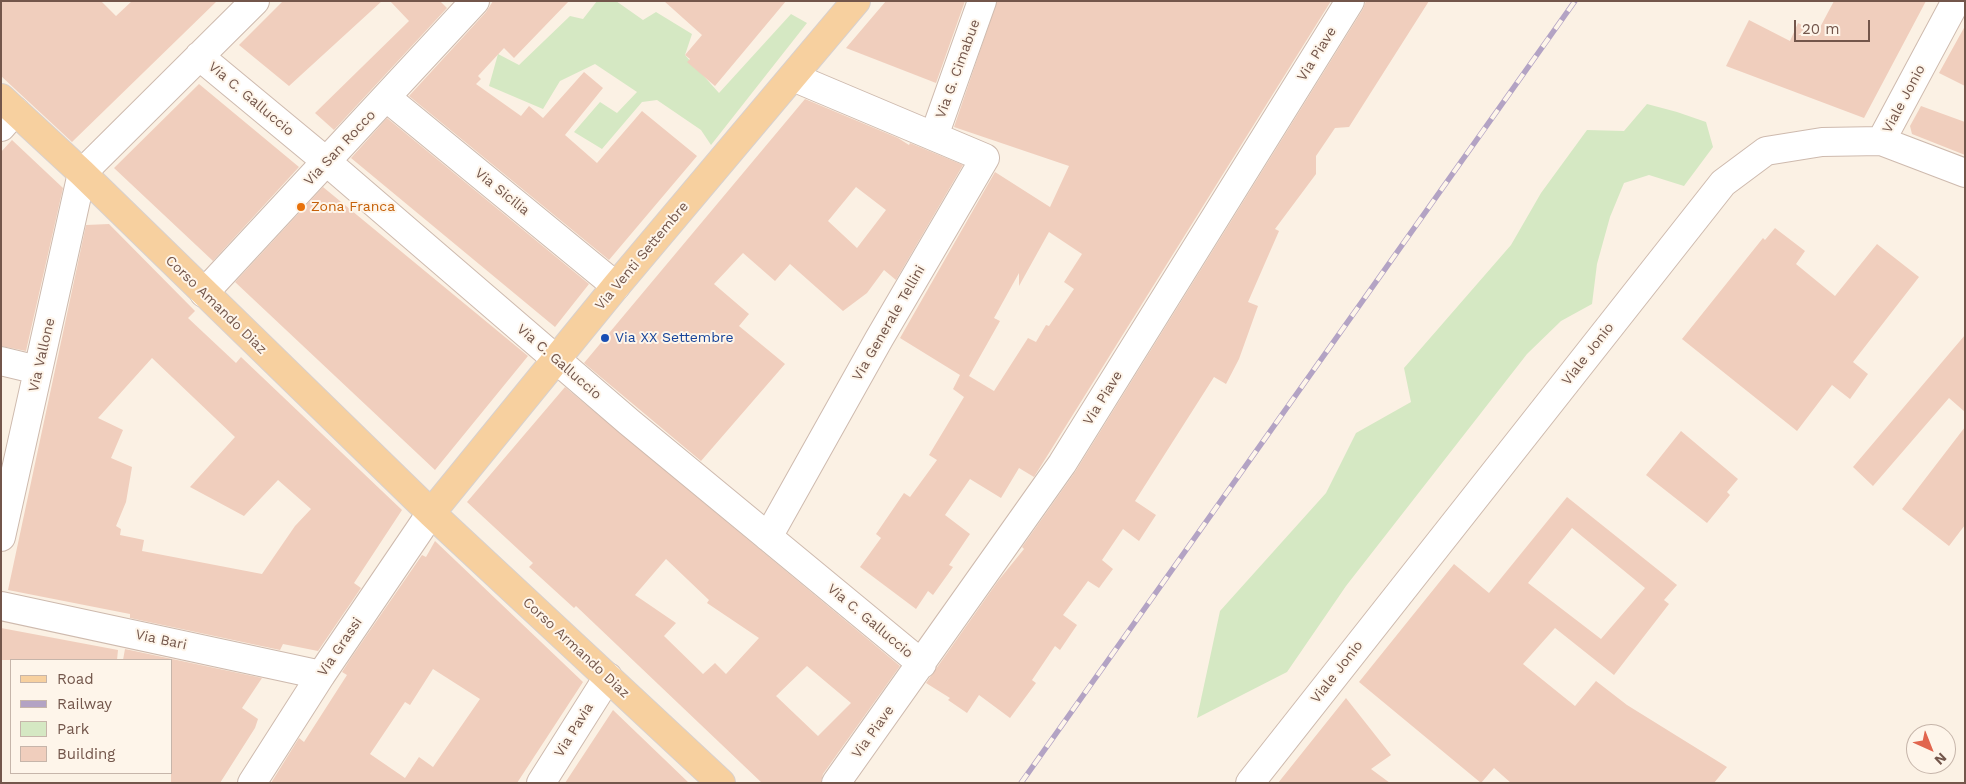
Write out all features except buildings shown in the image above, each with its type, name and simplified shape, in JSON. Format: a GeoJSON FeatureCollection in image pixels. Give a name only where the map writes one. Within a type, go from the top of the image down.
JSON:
{"type":"FeatureCollection","features":[{"type":"Feature","properties":{"kind":"main road","name":"Via Venti Settembre"},"geometry":{"type":"LineString","coordinates":[[430,513],[616,286],[856,1]]}},
{"type":"Feature","properties":{"kind":"main road","name":"Corso Amando Diaz"},"geometry":{"type":"LineString","coordinates":[[5,112],[82,173],[430,513]]}},
{"type":"Feature","properties":{"kind":"main road","name":"Corso Armando Diaz"},"geometry":{"type":"LineString","coordinates":[[430,513],[721,783]]}},
{"type":"Feature","properties":{"kind":"street","name":"Via San Rocco"},"geometry":{"type":"LineString","coordinates":[[204,293],[475,1]]}},
{"type":"Feature","properties":{"kind":"street","name":"Via G. Cimabue"},"geometry":{"type":"LineString","coordinates":[[934,136],[982,1]]}},
{"type":"Feature","properties":{"kind":"street","name":"Via Piave"},"geometry":{"type":"LineString","coordinates":[[836,783],[1062,464],[1350,1]]}},
{"type":"Feature","properties":{"kind":"street","name":"Viale Jonio"},"geometry":{"type":"LineString","coordinates":[[1250,783],[1723,183],[1766,151],[1822,142],[1881,141],[1956,1]]}},
{"type":"Feature","properties":{"kind":"street"},"geometry":{"type":"LineString","coordinates":[[82,173],[250,3]]}},
{"type":"Feature","properties":{"kind":"street","name":"Via C. Galluccio"},"geometry":{"type":"LineString","coordinates":[[199,56],[327,162],[557,360],[922,664]]}},
{"type":"Feature","properties":{"kind":"street"},"geometry":{"type":"LineString","coordinates":[[793,77],[934,136]]}},
{"type":"Feature","properties":{"kind":"street","name":"Via Sicilia"},"geometry":{"type":"LineString","coordinates":[[387,98],[616,286]]}},
{"type":"Feature","properties":{"kind":"street","name":"Via Generale Tellini"},"geometry":{"type":"LineString","coordinates":[[768,537],[879,339],[985,158],[934,136]]}},
{"type":"Feature","properties":{"kind":"street"},"geometry":{"type":"LineString","coordinates":[[1881,141],[1965,173]]}},
{"type":"Feature","properties":{"kind":"street","name":"Via Vallone"},"geometry":{"type":"LineString","coordinates":[[1,537],[82,173]]}},
{"type":"Feature","properties":{"kind":"street"},"geometry":{"type":"LineString","coordinates":[[1,361],[38,370]]}},
{"type":"Feature","properties":{"kind":"street","name":"Via Grassi"},"geometry":{"type":"LineString","coordinates":[[252,783],[321,675],[430,513]]}},
{"type":"Feature","properties":{"kind":"street","name":"Via Bari"},"geometry":{"type":"LineString","coordinates":[[1,606],[321,675]]}},
{"type":"Feature","properties":{"kind":"street","name":"Via Pavia"},"geometry":{"type":"LineString","coordinates":[[541,783],[608,678]]}},
{"type":"Feature","properties":{"kind":"green space"},"geometry":{"type":"Polygon","coordinates":[[[597,1],[616,1],[643,20],[656,12],[692,34],[685,55],[719,93],[791,14],[807,23],[711,145],[701,130],[657,100],[642,102],[602,149],[574,132],[600,102],[617,113],[637,92],[595,64],[560,81],[543,109],[489,86],[498,54],[519,65],[570,16],[583,19],[597,1]]]}},
{"type":"Feature","properties":{"kind":"green space"},"geometry":{"type":"Polygon","coordinates":[[[1647,104],[1706,122],[1713,147],[1684,186],[1649,175],[1624,183],[1610,217],[1597,264],[1592,304],[1561,321],[1527,354],[1346,586],[1287,672],[1197,718],[1220,611],[1326,493],[1356,433],[1411,402],[1404,368],[1511,245],[1541,193],[1587,130],[1624,131],[1647,104]]]}},
{"type":"Feature","properties":{"kind":"railway"},"geometry":{"type":"LineString","coordinates":[[1021,783],[1575,1]]}},
{"type":"Feature","properties":{"kind":"place","name":"Zona Franca"},"geometry":{"type":"Point","coordinates":[301,207]}},
{"type":"Feature","properties":{"kind":"place","name":"Via XX Settembre"},"geometry":{"type":"Point","coordinates":[605,338]}}]}
